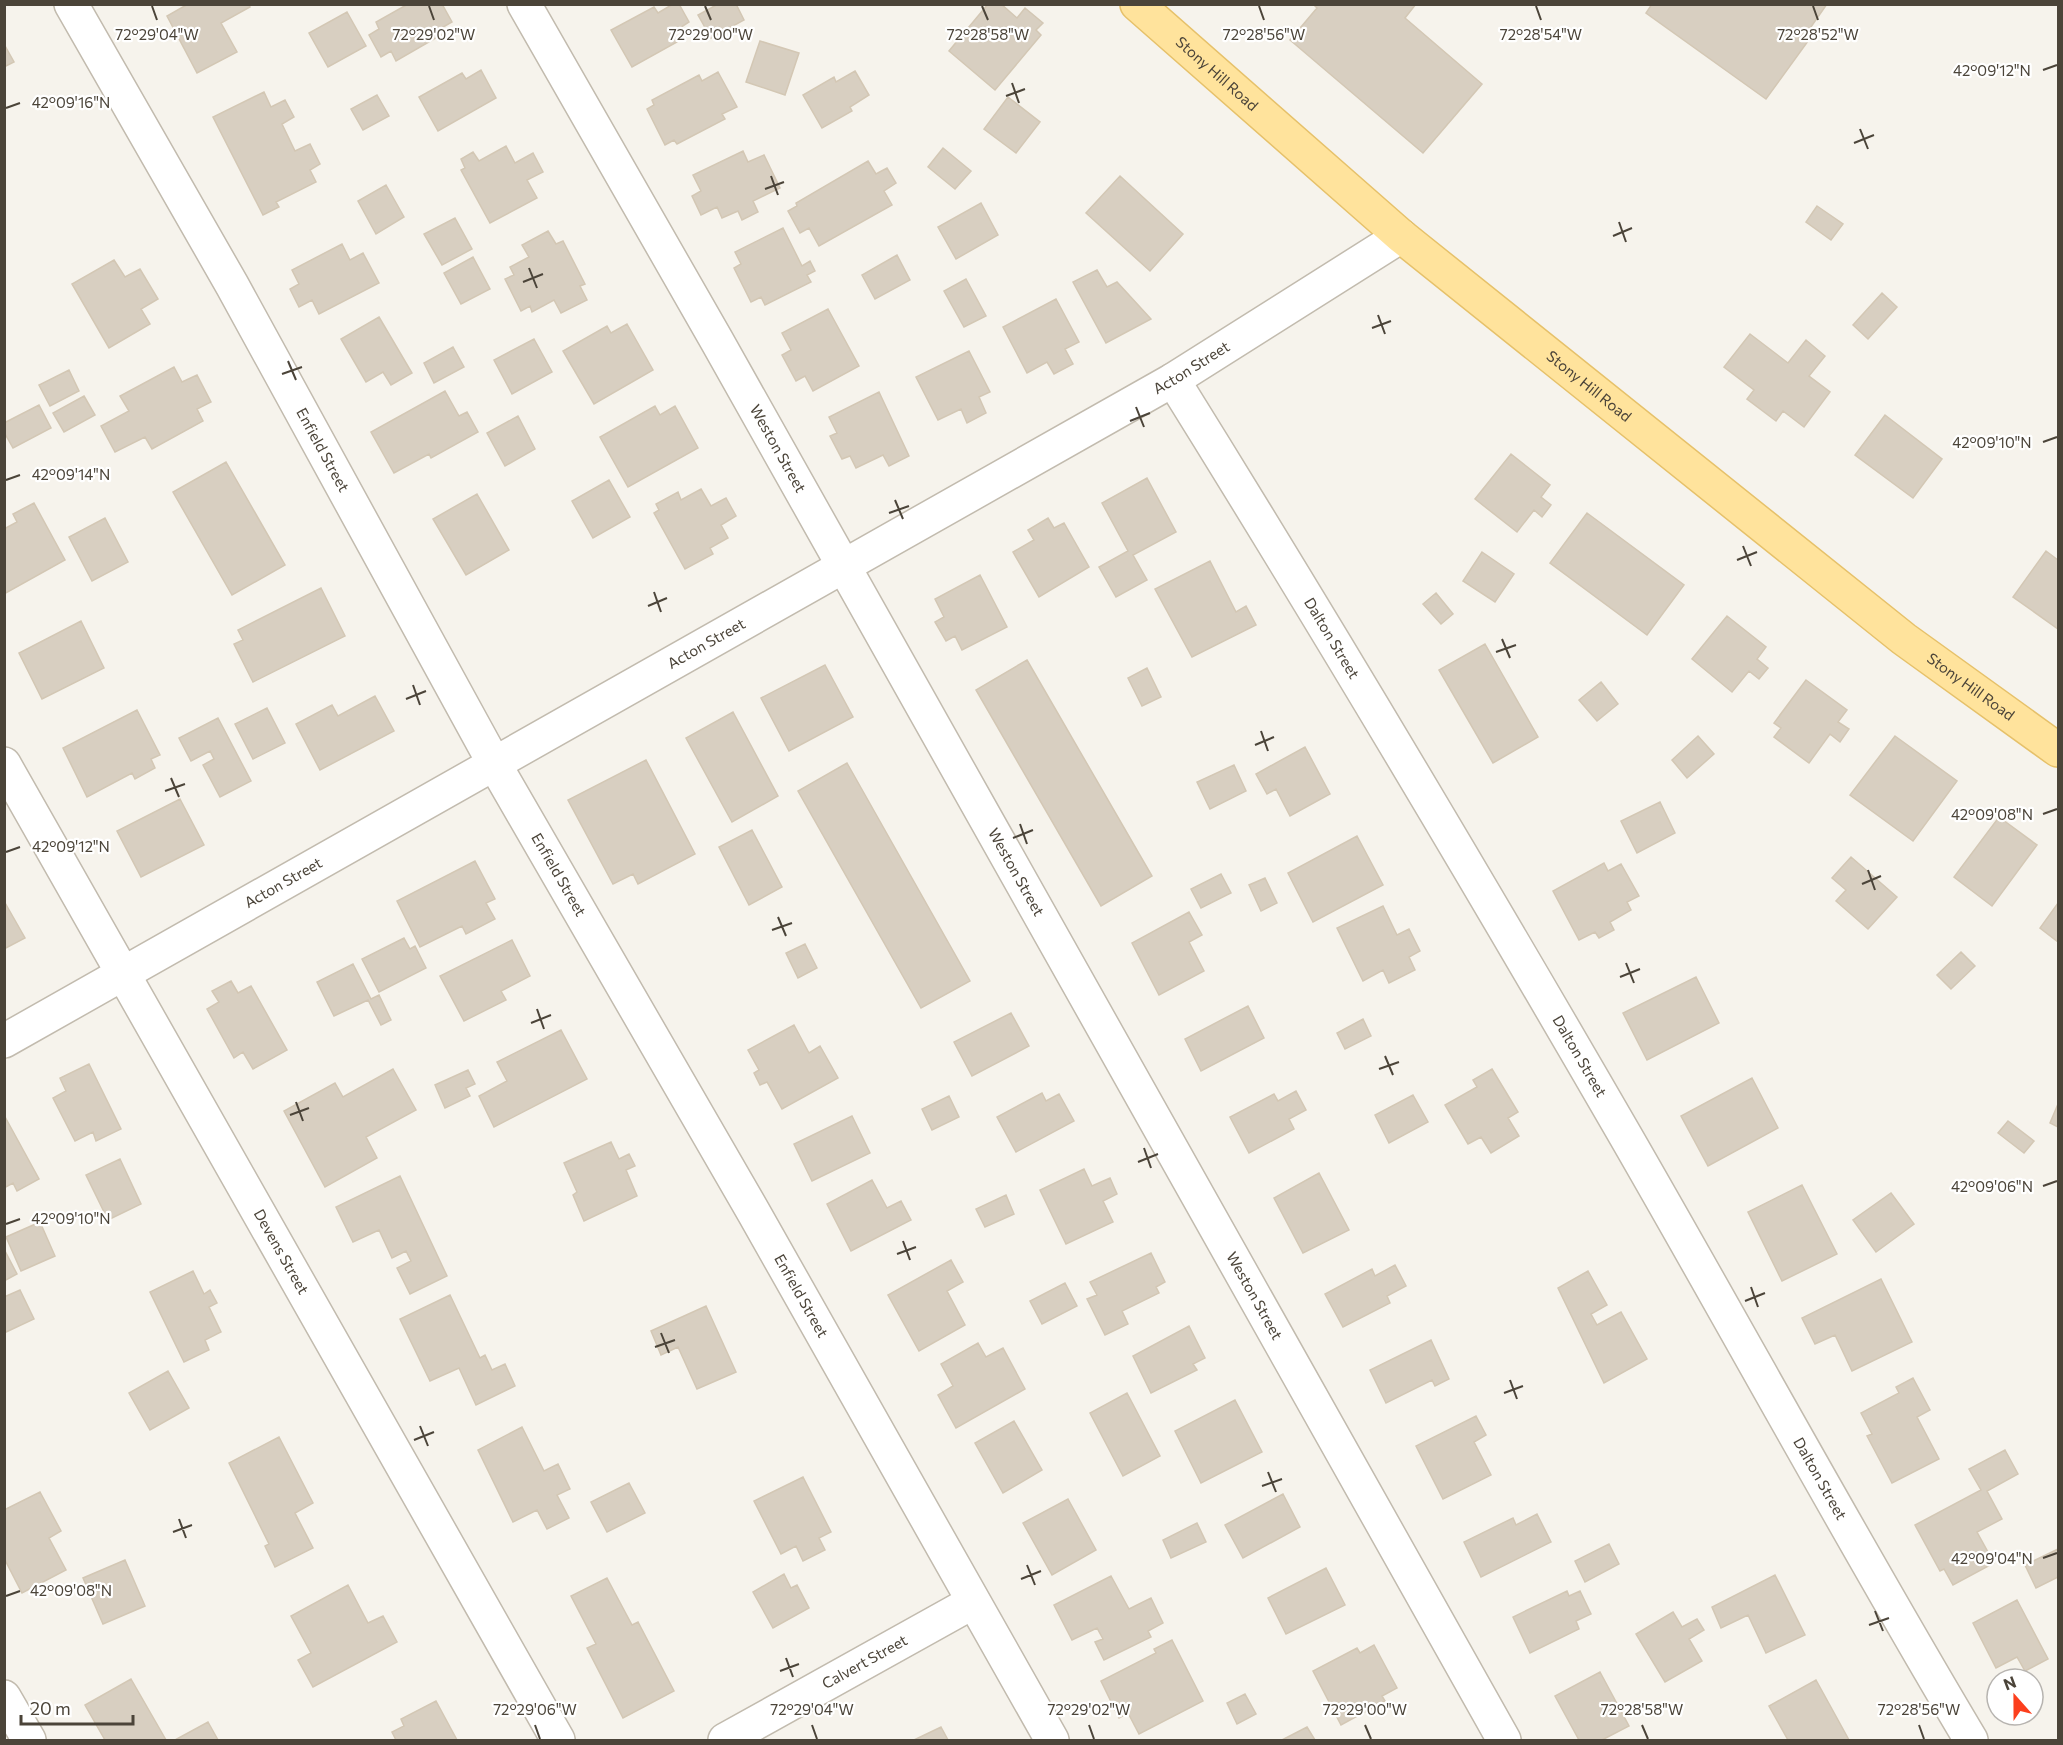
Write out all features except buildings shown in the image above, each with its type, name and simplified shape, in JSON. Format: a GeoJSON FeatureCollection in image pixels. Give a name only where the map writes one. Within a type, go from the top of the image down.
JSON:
{"type":"FeatureCollection","features":[{"type":"Feature","properties":{"kind":"main road","name":"Stony Hill Road"},"geometry":{"type":"LineString","coordinates":[[1137,4],[1401,236],[1904,639],[2058,750]]}},
{"type":"Feature","properties":{"kind":"street","name":"Enfield Street"},"geometry":{"type":"LineString","coordinates":[[71,4],[238,296],[495,765],[754,1213],[1052,1740]]}},
{"type":"Feature","properties":{"kind":"street","name":"Weston Street"},"geometry":{"type":"LineString","coordinates":[[524,4],[1504,1740]]}},
{"type":"Feature","properties":{"kind":"street","name":"Acton Street"},"geometry":{"type":"LineString","coordinates":[[4,1041],[1173,380],[1401,236]]}},
{"type":"Feature","properties":{"kind":"street","name":"Dalton Street"},"geometry":{"type":"LineString","coordinates":[[1173,380],[1379,716],[1626,1137],[1892,1609],[1971,1740]]}},
{"type":"Feature","properties":{"kind":"street","name":"Devens Street"},"geometry":{"type":"LineString","coordinates":[[4,764],[558,1740]]}},
{"type":"Feature","properties":{"kind":"street","name":"Calvert Street"},"geometry":{"type":"LineString","coordinates":[[725,1740],[973,1602]]}},
{"type":"Feature","properties":{"kind":"street"},"geometry":{"type":"LineString","coordinates":[[4,1697],[29,1740]]}}]}
